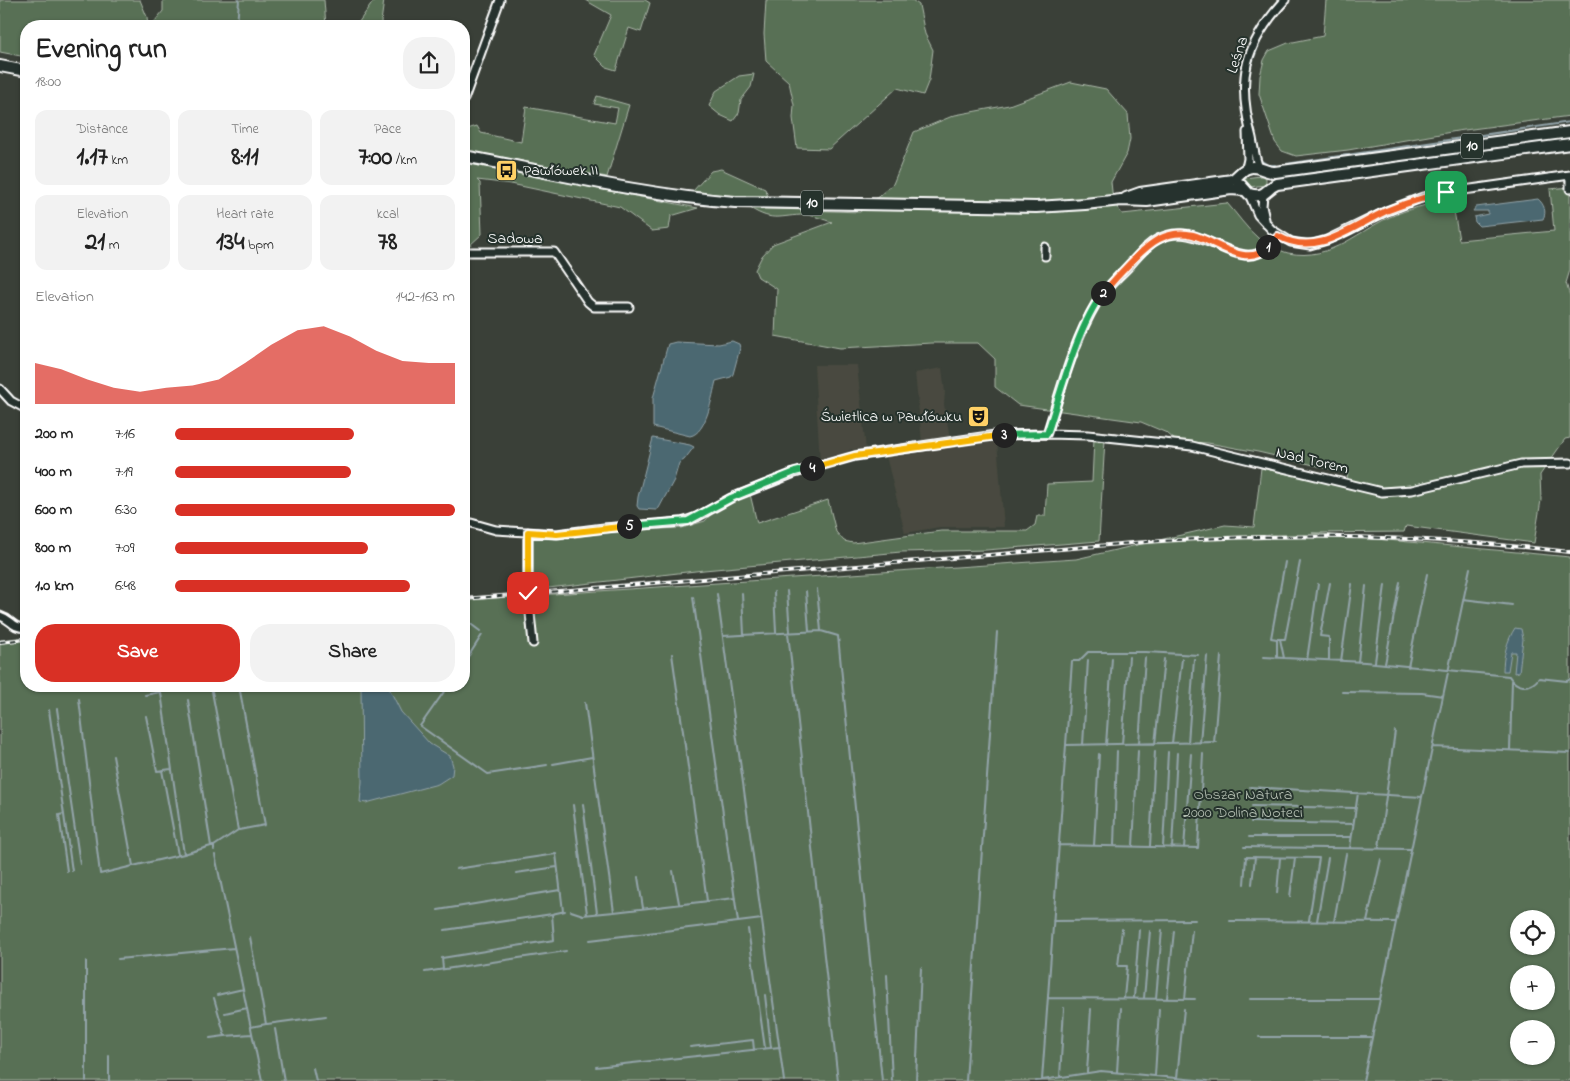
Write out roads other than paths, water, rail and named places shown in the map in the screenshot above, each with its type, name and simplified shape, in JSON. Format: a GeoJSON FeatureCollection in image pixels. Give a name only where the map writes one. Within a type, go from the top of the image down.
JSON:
{"type":"FeatureCollection","features":[{"type":"Feature","properties":{"kind":"highway"},"geometry":{"type":"LineString","coordinates":[[0,66],[20,71]]}},
{"type":"Feature","properties":{"kind":"highway","name":"10"},"geometry":{"type":"LineString","coordinates":[[1121,200],[1140,193],[1232,180],[1246,168],[1252,167],[1275,172],[1570,132]]}},
{"type":"Feature","properties":{"kind":"highway","name":"10"},"geometry":{"type":"LineString","coordinates":[[470,157],[628,188],[691,198],[735,202],[1026,207],[1121,200],[1147,201],[1231,189],[1257,196],[1277,184],[1570,144]]}},
{"type":"Feature","properties":{"kind":"highway"},"geometry":{"type":"LineString","coordinates":[[1262,170],[1270,178],[1267,191]]}},
{"type":"Feature","properties":{"kind":"highway"},"geometry":{"type":"LineString","coordinates":[[1238,176],[1246,192]]}},
{"type":"Feature","properties":{"kind":"street"},"geometry":{"type":"LineString","coordinates":[[470,82],[500,0]]}},
{"type":"Feature","properties":{"kind":"street","name":"Leśna"},"geometry":{"type":"LineString","coordinates":[[1246,168],[1248,159],[1248,127],[1243,86],[1246,62],[1261,31],[1285,0]]}},
{"type":"Feature","properties":{"kind":"street","name":"Leśna"},"geometry":{"type":"LineString","coordinates":[[1248,127],[1262,170]]}},
{"type":"Feature","properties":{"kind":"street"},"geometry":{"type":"LineString","coordinates":[[1246,192],[1258,215],[1278,236],[1298,244],[1316,243],[1341,234],[1394,208],[1423,197],[1570,175],[1570,189]]}},
{"type":"Feature","properties":{"kind":"street"},"geometry":{"type":"LineString","coordinates":[[1266,224],[1262,206],[1267,191]]}},
{"type":"Feature","properties":{"kind":"street"},"geometry":{"type":"LineString","coordinates":[[1047,434],[1080,339],[1098,301],[1109,286],[1150,244],[1166,236],[1186,234],[1204,239],[1231,252],[1249,256],[1264,251],[1278,236]]}},
{"type":"Feature","properties":{"kind":"street"},"geometry":{"type":"LineString","coordinates":[[1045,247],[1045,256]]}},
{"type":"Feature","properties":{"kind":"street","name":"Sadowa"},"geometry":{"type":"LineString","coordinates":[[470,252],[554,252],[588,302],[594,307],[629,307]]}},
{"type":"Feature","properties":{"kind":"street"},"geometry":{"type":"LineString","coordinates":[[0,389],[11,401],[20,406]]}},
{"type":"Feature","properties":{"kind":"street","name":"Nad Torem"},"geometry":{"type":"LineString","coordinates":[[470,524],[496,530],[557,534],[682,522],[697,517],[731,498],[795,472],[855,456],[994,435],[1104,436],[1192,446],[1382,492],[1412,490],[1521,464],[1570,463]]}},
{"type":"Feature","properties":{"kind":"street"},"geometry":{"type":"LineString","coordinates":[[528,532],[528,593],[533,643]]}},
{"type":"Feature","properties":{"kind":"street"},"geometry":{"type":"LineString","coordinates":[[0,616],[8,620],[12,625],[20,627]]}},
{"type":"Feature","properties":{"kind":"water"},"geometry":{"type":"Polygon","coordinates":[[[1538,199],[1544,208],[1545,214],[1543,219],[1479,226],[1475,222],[1474,217],[1488,214],[1488,211],[1473,211],[1476,207],[1538,199]]]}},
{"type":"Feature","properties":{"kind":"water"},"geometry":{"type":"Polygon","coordinates":[[[732,341],[739,344],[740,348],[733,374],[731,377],[716,381],[708,413],[701,428],[690,436],[653,427],[653,398],[668,344],[676,342],[719,344],[732,341]]]}},
{"type":"Feature","properties":{"kind":"water"},"geometry":{"type":"Polygon","coordinates":[[[653,438],[694,447],[684,460],[679,463],[674,480],[659,508],[656,510],[639,509],[637,506],[638,497],[653,438]]]}},
{"type":"Feature","properties":{"kind":"water"},"geometry":{"type":"Polygon","coordinates":[[[1515,628],[1521,629],[1523,639],[1519,672],[1514,673],[1516,652],[1511,652],[1508,671],[1503,671],[1506,649],[1515,628]]]}},
{"type":"Feature","properties":{"kind":"water"},"geometry":{"type":"Polygon","coordinates":[[[361,692],[391,692],[401,712],[430,744],[450,756],[453,766],[452,775],[438,784],[366,803],[360,802],[362,782],[361,692]]]}},
{"type":"Feature","properties":{"kind":"waterway"},"geometry":{"type":"LineString","coordinates":[[237,20],[239,0]]}},
{"type":"Feature","properties":{"kind":"waterway"},"geometry":{"type":"LineString","coordinates":[[1250,68],[1260,42]]}},
{"type":"Feature","properties":{"kind":"waterway"},"geometry":{"type":"LineString","coordinates":[[1251,117],[1260,160],[1268,165],[1275,165]]}},
{"type":"Feature","properties":{"kind":"waterway"},"geometry":{"type":"LineString","coordinates":[[1286,164],[1570,122]]}},
{"type":"Feature","properties":{"kind":"waterway"},"geometry":{"type":"LineString","coordinates":[[1277,658],[1277,639],[1271,638],[1285,562]]}},
{"type":"Feature","properties":{"kind":"waterway"},"geometry":{"type":"LineString","coordinates":[[1277,639],[1285,639],[1300,562]]}},
{"type":"Feature","properties":{"kind":"waterway"},"geometry":{"type":"LineString","coordinates":[[1342,692],[1422,693],[1443,696],[1470,568]]}},
{"type":"Feature","properties":{"kind":"waterway"},"geometry":{"type":"LineString","coordinates":[[1408,667],[1427,574]]}},
{"type":"Feature","properties":{"kind":"waterway"},"geometry":{"type":"LineString","coordinates":[[1385,664],[1400,582]]}},
{"type":"Feature","properties":{"kind":"waterway"},"geometry":{"type":"LineString","coordinates":[[1329,660],[1329,637],[1320,636],[1330,583]]}},
{"type":"Feature","properties":{"kind":"waterway"},"geometry":{"type":"LineString","coordinates":[[1307,660],[1318,584]]}},
{"type":"Feature","properties":{"kind":"waterway"},"geometry":{"type":"LineString","coordinates":[[1341,661],[1352,584]]}},
{"type":"Feature","properties":{"kind":"waterway"},"geometry":{"type":"LineString","coordinates":[[1375,662],[1385,585]]}},
{"type":"Feature","properties":{"kind":"waterway"},"geometry":{"type":"LineString","coordinates":[[1358,662],[1366,586]]}},
{"type":"Feature","properties":{"kind":"waterway"},"geometry":{"type":"LineString","coordinates":[[817,589],[821,631]]}},
{"type":"Feature","properties":{"kind":"waterway"},"geometry":{"type":"LineString","coordinates":[[787,591],[790,632]]}},
{"type":"Feature","properties":{"kind":"waterway"},"geometry":{"type":"LineString","coordinates":[[806,591],[809,631]]}},
{"type":"Feature","properties":{"kind":"waterway"},"geometry":{"type":"LineString","coordinates":[[774,592],[776,632]]}},
{"type":"Feature","properties":{"kind":"waterway"},"geometry":{"type":"LineString","coordinates":[[742,593],[744,635]]}},
{"type":"Feature","properties":{"kind":"waterway"},"geometry":{"type":"LineString","coordinates":[[717,594],[784,1081]]}},
{"type":"Feature","properties":{"kind":"waterway"},"geometry":{"type":"LineString","coordinates":[[693,597],[738,922],[762,919]]}},
{"type":"Feature","properties":{"kind":"waterway"},"geometry":{"type":"LineString","coordinates":[[1463,599],[1512,605]]}},
{"type":"Feature","properties":{"kind":"waterway"},"geometry":{"type":"LineString","coordinates":[[470,624],[480,631]]}},
{"type":"Feature","properties":{"kind":"waterway"},"geometry":{"type":"LineString","coordinates":[[723,636],[821,631],[838,636],[882,1081]]}},
{"type":"Feature","properties":{"kind":"waterway"},"geometry":{"type":"LineString","coordinates":[[966,1081],[997,632]]}},
{"type":"Feature","properties":{"kind":"waterway"},"geometry":{"type":"LineString","coordinates":[[788,633],[838,1081]]}},
{"type":"Feature","properties":{"kind":"waterway"},"geometry":{"type":"LineString","coordinates":[[470,654],[482,635]]}},
{"type":"Feature","properties":{"kind":"waterway"},"geometry":{"type":"LineString","coordinates":[[1280,639],[1284,658]]}},
{"type":"Feature","properties":{"kind":"waterway"},"geometry":{"type":"LineString","coordinates":[[1042,1080],[1072,661],[1079,661],[1088,652],[1146,652],[1198,655]]}},
{"type":"Feature","properties":{"kind":"waterway"},"geometry":{"type":"LineString","coordinates":[[672,654],[707,901]]}},
{"type":"Feature","properties":{"kind":"waterway"},"geometry":{"type":"LineString","coordinates":[[1200,743],[1207,656]]}},
{"type":"Feature","properties":{"kind":"waterway"},"geometry":{"type":"LineString","coordinates":[[1214,743],[1221,656]]}},
{"type":"Feature","properties":{"kind":"waterway"},"geometry":{"type":"LineString","coordinates":[[1122,744],[1129,657]]}},
{"type":"Feature","properties":{"kind":"waterway"},"geometry":{"type":"LineString","coordinates":[[1264,657],[1365,662],[1509,676],[1515,683],[1523,686],[1532,684],[1539,678],[1567,681],[1570,679]]}},
{"type":"Feature","properties":{"kind":"waterway"},"geometry":{"type":"LineString","coordinates":[[1106,745],[1112,658]]}},
{"type":"Feature","properties":{"kind":"waterway"},"geometry":{"type":"LineString","coordinates":[[1139,743],[1145,658]]}},
{"type":"Feature","properties":{"kind":"waterway"},"geometry":{"type":"LineString","coordinates":[[1155,744],[1164,659]]}},
{"type":"Feature","properties":{"kind":"waterway"},"geometry":{"type":"LineString","coordinates":[[1172,743],[1182,659]]}},
{"type":"Feature","properties":{"kind":"waterway"},"geometry":{"type":"LineString","coordinates":[[1188,743],[1194,659]]}},
{"type":"Feature","properties":{"kind":"waterway"},"geometry":{"type":"LineString","coordinates":[[1083,745],[1088,660]]}},
{"type":"Feature","properties":{"kind":"waterway"},"geometry":{"type":"LineString","coordinates":[[1510,750],[1512,681]]}},
{"type":"Feature","properties":{"kind":"waterway"},"geometry":{"type":"LineString","coordinates":[[145,695],[160,692]]}},
{"type":"Feature","properties":{"kind":"waterway"},"geometry":{"type":"LineString","coordinates":[[161,692],[184,854],[211,846]]}},
{"type":"Feature","properties":{"kind":"waterway"},"geometry":{"type":"LineString","coordinates":[[212,692],[238,830],[214,846]]}},
{"type":"Feature","properties":{"kind":"waterway"},"geometry":{"type":"LineString","coordinates":[[239,830],[265,825],[240,692]]}},
{"type":"Feature","properties":{"kind":"waterway"},"geometry":{"type":"LineString","coordinates":[[444,692],[420,726],[488,774],[547,765]]}},
{"type":"Feature","properties":{"kind":"waterway"},"geometry":{"type":"LineString","coordinates":[[1363,1081],[1443,696]]}},
{"type":"Feature","properties":{"kind":"waterway"},"geometry":{"type":"LineString","coordinates":[[79,699],[100,874],[133,866]]}},
{"type":"Feature","properties":{"kind":"waterway"},"geometry":{"type":"LineString","coordinates":[[188,700],[211,846],[214,846],[214,850]]}},
{"type":"Feature","properties":{"kind":"waterway"},"geometry":{"type":"LineString","coordinates":[[585,703],[614,912],[735,898]]}},
{"type":"Feature","properties":{"kind":"waterway"},"geometry":{"type":"LineString","coordinates":[[57,709],[80,864]]}},
{"type":"Feature","properties":{"kind":"waterway"},"geometry":{"type":"LineString","coordinates":[[49,710],[72,871]]}},
{"type":"Feature","properties":{"kind":"waterway"},"geometry":{"type":"LineString","coordinates":[[146,716],[157,771],[171,769]]}},
{"type":"Feature","properties":{"kind":"waterway"},"geometry":{"type":"LineString","coordinates":[[1379,847],[1395,731]]}},
{"type":"Feature","properties":{"kind":"waterway"},"geometry":{"type":"LineString","coordinates":[[1066,745],[1217,742]]}},
{"type":"Feature","properties":{"kind":"waterway"},"geometry":{"type":"LineString","coordinates":[[1433,747],[1570,753]]}},
{"type":"Feature","properties":{"kind":"waterway"},"geometry":{"type":"LineString","coordinates":[[1114,846],[1117,751]]}},
{"type":"Feature","properties":{"kind":"waterway"},"geometry":{"type":"LineString","coordinates":[[1133,846],[1138,751]]}},
{"type":"Feature","properties":{"kind":"waterway"},"geometry":{"type":"LineString","coordinates":[[1150,846],[1155,751]]}},
{"type":"Feature","properties":{"kind":"waterway"},"geometry":{"type":"LineString","coordinates":[[1163,847],[1168,752]]}},
{"type":"Feature","properties":{"kind":"waterway"},"geometry":{"type":"LineString","coordinates":[[1172,848],[1177,753]]}},
{"type":"Feature","properties":{"kind":"waterway"},"geometry":{"type":"LineString","coordinates":[[1094,846],[1099,754]]}},
{"type":"Feature","properties":{"kind":"waterway"},"geometry":{"type":"LineString","coordinates":[[1184,848],[1191,754]]}},
{"type":"Feature","properties":{"kind":"waterway"},"geometry":{"type":"LineString","coordinates":[[1058,845],[1198,848],[1203,754]]}},
{"type":"Feature","properties":{"kind":"waterway"},"geometry":{"type":"LineString","coordinates":[[113,756],[133,866],[184,854]]}},
{"type":"Feature","properties":{"kind":"waterway"},"geometry":{"type":"LineString","coordinates":[[553,764],[592,757]]}},
{"type":"Feature","properties":{"kind":"waterway"},"geometry":{"type":"LineString","coordinates":[[162,770],[178,855]]}},
{"type":"Feature","properties":{"kind":"waterway"},"geometry":{"type":"LineString","coordinates":[[1250,787],[1422,797]]}},
{"type":"Feature","properties":{"kind":"waterway"},"geometry":{"type":"LineString","coordinates":[[1350,848],[1358,793]]}},
{"type":"Feature","properties":{"kind":"waterway"},"geometry":{"type":"LineString","coordinates":[[583,804],[597,913]]}},
{"type":"Feature","properties":{"kind":"waterway"},"geometry":{"type":"LineString","coordinates":[[573,805],[587,914]]}},
{"type":"Feature","properties":{"kind":"waterway"},"geometry":{"type":"LineString","coordinates":[[1252,806],[1356,808]]}},
{"type":"Feature","properties":{"kind":"waterway"},"geometry":{"type":"LineString","coordinates":[[64,814],[59,815],[67,871]]}},
{"type":"Feature","properties":{"kind":"waterway"},"geometry":{"type":"LineString","coordinates":[[1251,822],[1353,824]]}},
{"type":"Feature","properties":{"kind":"waterway"},"geometry":{"type":"LineString","coordinates":[[1249,837],[1351,837]]}},
{"type":"Feature","properties":{"kind":"waterway"},"geometry":{"type":"LineString","coordinates":[[1244,847],[1411,849]]}},
{"type":"Feature","properties":{"kind":"waterway"},"geometry":{"type":"LineString","coordinates":[[456,869],[556,854],[563,911]]}},
{"type":"Feature","properties":{"kind":"waterway"},"geometry":{"type":"LineString","coordinates":[[1334,922],[1346,854]]}},
{"type":"Feature","properties":{"kind":"waterway"},"geometry":{"type":"LineString","coordinates":[[215,855],[262,1081]]}},
{"type":"Feature","properties":{"kind":"waterway"},"geometry":{"type":"LineString","coordinates":[[1245,857],[1319,858],[1309,920]]}},
{"type":"Feature","properties":{"kind":"waterway"},"geometry":{"type":"LineString","coordinates":[[1244,884],[1246,857]]}},
{"type":"Feature","properties":{"kind":"waterway"},"geometry":{"type":"LineString","coordinates":[[1252,884],[1255,857]]}},
{"type":"Feature","properties":{"kind":"waterway"},"geometry":{"type":"LineString","coordinates":[[1277,893],[1280,858]]}},
{"type":"Feature","properties":{"kind":"waterway"},"geometry":{"type":"LineString","coordinates":[[1290,897],[1295,858]]}},
{"type":"Feature","properties":{"kind":"waterway"},"geometry":{"type":"LineString","coordinates":[[1317,921],[1328,858]]}},
{"type":"Feature","properties":{"kind":"waterway"},"geometry":{"type":"LineString","coordinates":[[1367,922],[1381,859]]}},
{"type":"Feature","properties":{"kind":"waterway"},"geometry":{"type":"LineString","coordinates":[[516,873],[557,867]]}},
{"type":"Feature","properties":{"kind":"waterway"},"geometry":{"type":"LineString","coordinates":[[673,871],[679,903]]}},
{"type":"Feature","properties":{"kind":"waterway"},"geometry":{"type":"LineString","coordinates":[[638,877],[643,908]]}},
{"type":"Feature","properties":{"kind":"waterway"},"geometry":{"type":"LineString","coordinates":[[438,910],[560,890]]}},
{"type":"Feature","properties":{"kind":"waterway"},"geometry":{"type":"LineString","coordinates":[[443,969],[442,958],[554,940],[552,914],[565,911]]}},
{"type":"Feature","properties":{"kind":"waterway"},"geometry":{"type":"LineString","coordinates":[[571,911],[583,915],[614,912]]}},
{"type":"Feature","properties":{"kind":"waterway"},"geometry":{"type":"LineString","coordinates":[[445,930],[552,914]]}},
{"type":"Feature","properties":{"kind":"waterway"},"geometry":{"type":"LineString","coordinates":[[1053,921],[1195,920]]}},
{"type":"Feature","properties":{"kind":"waterway"},"geometry":{"type":"LineString","coordinates":[[1230,921],[1395,922]]}},
{"type":"Feature","properties":{"kind":"waterway"},"geometry":{"type":"LineString","coordinates":[[590,940],[738,922]]}},
{"type":"Feature","properties":{"kind":"waterway"},"geometry":{"type":"LineString","coordinates":[[748,929],[765,1048]]}},
{"type":"Feature","properties":{"kind":"waterway"},"geometry":{"type":"LineString","coordinates":[[1122,929],[1118,966],[1127,966],[1124,998]]}},
{"type":"Feature","properties":{"kind":"waterway"},"geometry":{"type":"LineString","coordinates":[[1134,998],[1139,930]]}},
{"type":"Feature","properties":{"kind":"waterway"},"geometry":{"type":"LineString","coordinates":[[1156,998],[1162,930]]}},
{"type":"Feature","properties":{"kind":"waterway"},"geometry":{"type":"LineString","coordinates":[[1185,999],[1192,930]]}},
{"type":"Feature","properties":{"kind":"waterway"},"geometry":{"type":"LineString","coordinates":[[1144,998],[1150,931]]}},
{"type":"Feature","properties":{"kind":"waterway"},"geometry":{"type":"LineString","coordinates":[[1167,998],[1174,931]]}},
{"type":"Feature","properties":{"kind":"waterway"},"geometry":{"type":"LineString","coordinates":[[250,937],[266,1024],[251,1027]]}},
{"type":"Feature","properties":{"kind":"waterway"},"geometry":{"type":"LineString","coordinates":[[118,959],[234,948]]}},
{"type":"Feature","properties":{"kind":"waterway"},"geometry":{"type":"LineString","coordinates":[[425,972],[566,951]]}},
{"type":"Feature","properties":{"kind":"waterway"},"geometry":{"type":"LineString","coordinates":[[86,961],[86,1081]]}},
{"type":"Feature","properties":{"kind":"waterway"},"geometry":{"type":"LineString","coordinates":[[916,1081],[921,968]]}},
{"type":"Feature","properties":{"kind":"waterway"},"geometry":{"type":"LineString","coordinates":[[887,975],[892,1081]]}},
{"type":"Feature","properties":{"kind":"waterway"},"geometry":{"type":"LineString","coordinates":[[217,995],[243,989]]}},
{"type":"Feature","properties":{"kind":"waterway"},"geometry":{"type":"LineString","coordinates":[[765,995],[771,1048]]}},
{"type":"Feature","properties":{"kind":"waterway"},"geometry":{"type":"LineString","coordinates":[[214,998],[225,1036],[252,1034]]}},
{"type":"Feature","properties":{"kind":"waterway"},"geometry":{"type":"LineString","coordinates":[[1048,998],[1195,999]]}},
{"type":"Feature","properties":{"kind":"waterway"},"geometry":{"type":"LineString","coordinates":[[1250,999],[1380,999]]}},
{"type":"Feature","properties":{"kind":"waterway"},"geometry":{"type":"LineString","coordinates":[[225,1013],[247,1008]]}},
{"type":"Feature","properties":{"kind":"waterway"},"geometry":{"type":"LineString","coordinates":[[1060,1077],[1064,1008]]}},
{"type":"Feature","properties":{"kind":"waterway"},"geometry":{"type":"LineString","coordinates":[[1117,1072],[1121,1008]]}},
{"type":"Feature","properties":{"kind":"waterway"},"geometry":{"type":"LineString","coordinates":[[1087,1072],[1091,1009]]}},
{"type":"Feature","properties":{"kind":"waterway"},"geometry":{"type":"LineString","coordinates":[[1155,1076],[1159,1009]]}},
{"type":"Feature","properties":{"kind":"waterway"},"geometry":{"type":"LineString","coordinates":[[1177,1078],[1184,1009]]}},
{"type":"Feature","properties":{"kind":"waterway"},"geometry":{"type":"LineString","coordinates":[[267,1024],[326,1016]]}},
{"type":"Feature","properties":{"kind":"waterway"},"geometry":{"type":"LineString","coordinates":[[275,1029],[284,1081]]}},
{"type":"Feature","properties":{"kind":"waterway"},"geometry":{"type":"LineString","coordinates":[[210,1038],[225,1036]]}},
{"type":"Feature","properties":{"kind":"waterway"},"geometry":{"type":"LineString","coordinates":[[1259,1037],[1372,1037]]}},
{"type":"Feature","properties":{"kind":"waterway"},"geometry":{"type":"LineString","coordinates":[[690,1047],[753,1040],[754,1050]]}},
{"type":"Feature","properties":{"kind":"waterway"},"geometry":{"type":"LineString","coordinates":[[596,1067],[780,1047]]}},
{"type":"Feature","properties":{"kind":"waterway"},"geometry":{"type":"LineString","coordinates":[[109,1056],[109,1081]]}},
{"type":"Feature","properties":{"kind":"waterway"},"geometry":{"type":"LineString","coordinates":[[313,1068],[316,1081]]}},
{"type":"Feature","properties":{"kind":"waterway"},"geometry":{"type":"LineString","coordinates":[[1036,1081],[1101,1071],[1208,1081]]}},
{"type":"Feature","properties":{"kind":"railway"},"geometry":{"type":"LineString","coordinates":[[470,598],[1132,543],[1242,537],[1406,539],[1515,546],[1570,552]]}},
{"type":"Feature","properties":{"kind":"railway"},"geometry":{"type":"LineString","coordinates":[[0,642],[20,640]]}},
{"type":"Feature","properties":{"kind":"place","name":"Pawłówek II"},"geometry":{"type":"Point","coordinates":[507,171]}},
{"type":"Feature","properties":{"kind":"place","name":"Świetlica w Pawłówku"},"geometry":{"type":"Point","coordinates":[978,417]}},
{"type":"Feature","properties":{"kind":"park label","name":"Obszar Natura 2000 Dolina Noteci"},"geometry":{"type":"Point","coordinates":[1243,804]}}]}
